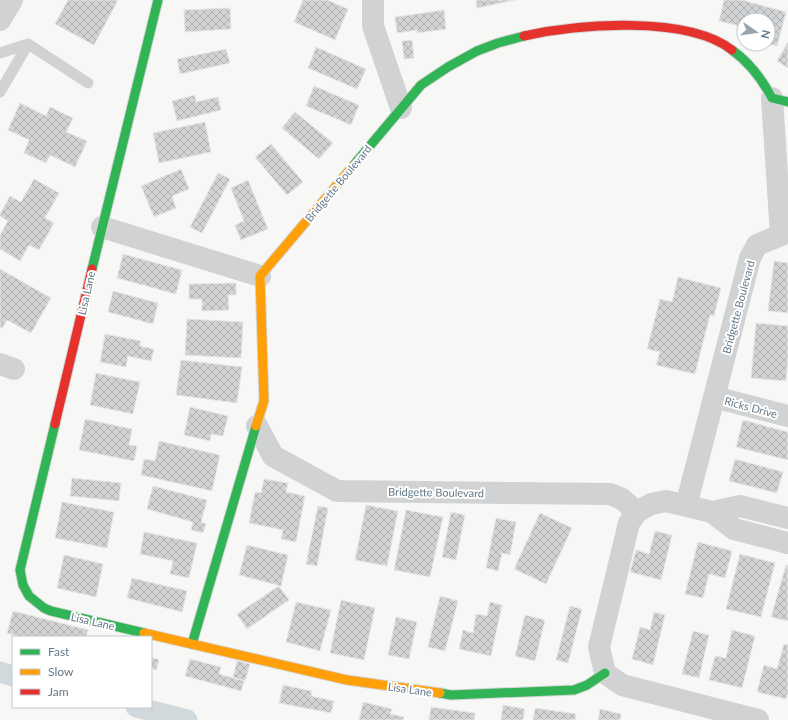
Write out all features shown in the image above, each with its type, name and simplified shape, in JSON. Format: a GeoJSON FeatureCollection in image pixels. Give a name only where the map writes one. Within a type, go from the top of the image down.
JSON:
{"type":"FeatureCollection","features":[{"type":"Feature","properties":{"kind":"street"},"geometry":{"type":"LineString","coordinates":[[0,20],[12,0]]}},
{"type":"Feature","properties":{"kind":"street","name":"Lisa Lane"},"geometry":{"type":"LineString","coordinates":[[158,0],[20,570],[22,584],[28,596],[38,605],[51,611],[347,680],[451,695],[574,690],[587,685],[605,673]]}},
{"type":"Feature","properties":{"kind":"street"},"geometry":{"type":"LineString","coordinates":[[374,0],[373,26],[401,108]]}},
{"type":"Feature","properties":{"kind":"street","name":"Bridgette Boulevard"},"geometry":{"type":"LineString","coordinates":[[260,276],[420,85],[449,65],[497,43],[561,29],[611,25],[645,26],[695,32],[709,36],[734,50],[755,70],[780,100],[785,236],[757,245],[750,258],[686,506]]}},
{"type":"Feature","properties":{"kind":"street"},"geometry":{"type":"LineString","coordinates":[[102,227],[260,276],[264,401],[192,644]]}},
{"type":"Feature","properties":{"kind":"street","name":"Ricks Drive"},"geometry":{"type":"LineString","coordinates":[[714,397],[788,416]]}},
{"type":"Feature","properties":{"kind":"street","name":"Bridgette Boulevard"},"geometry":{"type":"LineString","coordinates":[[257,426],[273,456],[338,491],[610,494],[622,500],[637,512]]}},
{"type":"Feature","properties":{"kind":"street"},"geometry":{"type":"LineString","coordinates":[[758,720],[622,685],[605,673],[599,647],[629,523],[637,512],[652,504],[666,502],[686,506],[712,512],[734,529],[788,543]]}},
{"type":"Feature","properties":{"kind":"street"},"geometry":{"type":"LineString","coordinates":[[712,512],[740,506],[788,518]]}},
{"type":"Feature","properties":{"kind":"lane"},"geometry":{"type":"LineString","coordinates":[[0,53],[28,44]]}},
{"type":"Feature","properties":{"kind":"lane"},"geometry":{"type":"LineString","coordinates":[[28,44],[88,83]]}},
{"type":"Feature","properties":{"kind":"lane"},"geometry":{"type":"LineString","coordinates":[[0,92],[28,44]]}},
{"type":"Feature","properties":{"kind":"building"},"geometry":{"type":"Polygon","coordinates":[[[68,0],[118,0],[94,45],[55,24],[68,0]]]}},
{"type":"Feature","properties":{"kind":"building"},"geometry":{"type":"Polygon","coordinates":[[[303,0],[327,0],[348,9],[335,40],[294,22],[303,0]]]}},
{"type":"Feature","properties":{"kind":"building"},"geometry":{"type":"Polygon","coordinates":[[[476,0],[515,0],[477,8],[476,0]]]}},
{"type":"Feature","properties":{"kind":"building"},"geometry":{"type":"Polygon","coordinates":[[[724,0],[742,0],[786,12],[777,46],[776,12],[736,12],[736,25],[719,21],[724,0]]]}},
{"type":"Feature","properties":{"kind":"building"},"geometry":{"type":"Polygon","coordinates":[[[230,8],[231,29],[185,32],[184,10],[230,8]]]}},
{"type":"Feature","properties":{"kind":"building"},"geometry":{"type":"Polygon","coordinates":[[[444,10],[446,29],[417,33],[417,30],[397,33],[395,17],[444,10]]]}},
{"type":"Feature","properties":{"kind":"building"},"geometry":{"type":"Polygon","coordinates":[[[412,40],[414,58],[404,59],[402,41],[412,40]]]}},
{"type":"Feature","properties":{"kind":"building"},"geometry":{"type":"Polygon","coordinates":[[[788,42],[788,68],[777,61],[788,42]]]}},
{"type":"Feature","properties":{"kind":"building"},"geometry":{"type":"Polygon","coordinates":[[[316,47],[366,69],[357,89],[308,68],[316,47]]]}},
{"type":"Feature","properties":{"kind":"building"},"geometry":{"type":"Polygon","coordinates":[[[226,49],[230,63],[180,74],[177,59],[226,49]]]}},
{"type":"Feature","properties":{"kind":"building"},"geometry":{"type":"Polygon","coordinates":[[[314,86],[359,105],[351,125],[306,106],[314,86]]]}},
{"type":"Feature","properties":{"kind":"building"},"geometry":{"type":"Polygon","coordinates":[[[195,95],[196,102],[218,97],[221,110],[177,121],[172,101],[195,95]]]}},
{"type":"Feature","properties":{"kind":"building"},"geometry":{"type":"Polygon","coordinates":[[[20,103],[46,116],[50,107],[73,118],[66,132],[87,141],[75,167],[50,155],[46,163],[24,153],[29,140],[8,130],[20,103]]]}},
{"type":"Feature","properties":{"kind":"building"},"geometry":{"type":"Polygon","coordinates":[[[295,112],[333,143],[319,159],[282,128],[295,112]]]}},
{"type":"Feature","properties":{"kind":"building"},"geometry":{"type":"Polygon","coordinates":[[[205,122],[211,152],[159,163],[153,133],[205,122]]]}},
{"type":"Feature","properties":{"kind":"building"},"geometry":{"type":"Polygon","coordinates":[[[271,144],[303,182],[287,195],[255,157],[271,144]]]}},
{"type":"Feature","properties":{"kind":"building"},"geometry":{"type":"Polygon","coordinates":[[[181,169],[189,189],[172,196],[176,208],[154,217],[141,186],[181,169]]]}},
{"type":"Feature","properties":{"kind":"building"},"geometry":{"type":"Polygon","coordinates":[[[218,173],[230,179],[202,233],[190,227],[218,173]]]}},
{"type":"Feature","properties":{"kind":"building"},"geometry":{"type":"Polygon","coordinates":[[[34,179],[59,193],[45,218],[54,223],[39,250],[29,245],[20,261],[0,249],[0,235],[8,221],[0,216],[0,214],[10,196],[21,202],[34,179]]]}},
{"type":"Feature","properties":{"kind":"building"},"geometry":{"type":"Polygon","coordinates":[[[248,180],[268,229],[241,240],[235,225],[244,221],[231,188],[248,180]]]}},
{"type":"Feature","properties":{"kind":"building"},"geometry":{"type":"Polygon","coordinates":[[[123,254],[182,270],[176,294],[117,278],[123,254]]]}},
{"type":"Feature","properties":{"kind":"building"},"geometry":{"type":"Polygon","coordinates":[[[774,261],[788,263],[788,313],[768,311],[774,261]]]}},
{"type":"Feature","properties":{"kind":"building"},"geometry":{"type":"Polygon","coordinates":[[[0,269],[51,298],[31,333],[7,320],[2,328],[0,327],[0,269]]]}},
{"type":"Feature","properties":{"kind":"building"},"geometry":{"type":"Polygon","coordinates":[[[678,277],[721,288],[714,316],[710,315],[695,374],[656,365],[660,352],[647,349],[660,299],[672,302],[678,277]]]}},
{"type":"Feature","properties":{"kind":"building"},"geometry":{"type":"Polygon","coordinates":[[[236,283],[236,295],[228,295],[229,310],[202,311],[202,299],[189,299],[189,284],[236,283]]]}},
{"type":"Feature","properties":{"kind":"building"},"geometry":{"type":"Polygon","coordinates":[[[113,291],[158,303],[153,324],[108,312],[113,291]]]}},
{"type":"Feature","properties":{"kind":"building"},"geometry":{"type":"Polygon","coordinates":[[[187,319],[243,322],[241,358],[185,355],[187,319]]]}},
{"type":"Feature","properties":{"kind":"building"},"geometry":{"type":"Polygon","coordinates":[[[756,323],[788,326],[786,381],[751,378],[756,323]]]}},
{"type":"Feature","properties":{"kind":"building"},"geometry":{"type":"Polygon","coordinates":[[[105,334],[141,341],[140,346],[154,349],[151,361],[128,356],[126,367],[100,362],[105,334]]]}},
{"type":"Feature","properties":{"kind":"building"},"geometry":{"type":"Polygon","coordinates":[[[181,360],[242,367],[237,403],[176,395],[181,360]]]}},
{"type":"Feature","properties":{"kind":"building"},"geometry":{"type":"Polygon","coordinates":[[[96,373],[140,382],[133,414],[90,405],[96,373]]]}},
{"type":"Feature","properties":{"kind":"building"},"geometry":{"type":"Polygon","coordinates":[[[190,407],[228,416],[223,436],[211,434],[210,441],[184,435],[190,407]]]}},
{"type":"Feature","properties":{"kind":"building"},"geometry":{"type":"Polygon","coordinates":[[[85,419],[132,429],[129,445],[137,446],[134,461],[79,450],[85,419]]]}},
{"type":"Feature","properties":{"kind":"building"},"geometry":{"type":"Polygon","coordinates":[[[743,420],[788,432],[788,460],[736,447],[743,420]]]}},
{"type":"Feature","properties":{"kind":"building"},"geometry":{"type":"Polygon","coordinates":[[[159,441],[220,455],[212,491],[141,475],[144,459],[155,461],[159,441]]]}},
{"type":"Feature","properties":{"kind":"building"},"geometry":{"type":"Polygon","coordinates":[[[735,459],[783,472],[777,493],[729,481],[735,459]]]}},
{"type":"Feature","properties":{"kind":"building"},"geometry":{"type":"Polygon","coordinates":[[[72,478],[121,483],[119,501],[70,496],[72,478]]]}},
{"type":"Feature","properties":{"kind":"building"},"geometry":{"type":"Polygon","coordinates":[[[264,479],[288,483],[286,492],[305,496],[296,542],[281,539],[283,530],[249,523],[255,492],[261,493],[264,479]]]}},
{"type":"Feature","properties":{"kind":"building"},"geometry":{"type":"Polygon","coordinates":[[[153,486],[207,500],[201,522],[206,524],[203,533],[191,530],[193,522],[147,509],[153,486]]]}},
{"type":"Feature","properties":{"kind":"building"},"geometry":{"type":"Polygon","coordinates":[[[62,502],[114,512],[107,548],[55,538],[62,502]]]}},
{"type":"Feature","properties":{"kind":"building"},"geometry":{"type":"Polygon","coordinates":[[[366,505],[398,511],[387,566],[355,560],[366,505]]]}},
{"type":"Feature","properties":{"kind":"building"},"geometry":{"type":"Polygon","coordinates":[[[318,506],[328,508],[317,566],[306,564],[318,506]]]}},
{"type":"Feature","properties":{"kind":"building"},"geometry":{"type":"Polygon","coordinates":[[[406,510],[443,517],[430,577],[394,570],[406,510]]]}},
{"type":"Feature","properties":{"kind":"building"},"geometry":{"type":"Polygon","coordinates":[[[451,512],[465,515],[456,560],[442,557],[451,512]]]}},
{"type":"Feature","properties":{"kind":"building"},"geometry":{"type":"Polygon","coordinates":[[[540,513],[572,528],[546,584],[514,569],[540,513]]]}},
{"type":"Feature","properties":{"kind":"building"},"geometry":{"type":"Polygon","coordinates":[[[496,518],[516,522],[510,555],[502,553],[498,571],[486,568],[496,518]]]}},
{"type":"Feature","properties":{"kind":"building"},"geometry":{"type":"Polygon","coordinates":[[[655,531],[672,535],[661,580],[630,572],[636,550],[649,554],[655,531]]]}},
{"type":"Feature","properties":{"kind":"building"},"geometry":{"type":"Polygon","coordinates":[[[144,532],[197,543],[189,578],[170,574],[173,561],[140,554],[144,532]]]}},
{"type":"Feature","properties":{"kind":"building"},"geometry":{"type":"Polygon","coordinates":[[[698,542],[732,551],[725,578],[709,574],[703,598],[685,594],[698,542]]]}},
{"type":"Feature","properties":{"kind":"building"},"geometry":{"type":"Polygon","coordinates":[[[247,545],[288,555],[281,586],[239,575],[247,545]]]}},
{"type":"Feature","properties":{"kind":"building"},"geometry":{"type":"Polygon","coordinates":[[[740,554],[775,563],[761,617],[726,609],[740,554]]]}},
{"type":"Feature","properties":{"kind":"building"},"geometry":{"type":"Polygon","coordinates":[[[64,555],[103,564],[96,597],[57,588],[64,555]]]}},
{"type":"Feature","properties":{"kind":"building"},"geometry":{"type":"Polygon","coordinates":[[[786,565],[788,566],[788,621],[771,617],[786,565]]]}},
{"type":"Feature","properties":{"kind":"building"},"geometry":{"type":"Polygon","coordinates":[[[132,578],[187,591],[182,612],[127,598],[132,578]]]}},
{"type":"Feature","properties":{"kind":"building"},"geometry":{"type":"Polygon","coordinates":[[[279,586],[289,600],[247,629],[237,614],[279,586]]]}},
{"type":"Feature","properties":{"kind":"building"},"geometry":{"type":"Polygon","coordinates":[[[440,596],[458,601],[445,651],[428,647],[440,596]]]}},
{"type":"Feature","properties":{"kind":"building"},"geometry":{"type":"Polygon","coordinates":[[[341,600],[375,608],[364,660],[330,653],[341,600]]]}},
{"type":"Feature","properties":{"kind":"building"},"geometry":{"type":"Polygon","coordinates":[[[296,602],[331,610],[320,651],[286,642],[296,602]]]}},
{"type":"Feature","properties":{"kind":"building"},"geometry":{"type":"Polygon","coordinates":[[[490,602],[502,605],[491,656],[459,649],[463,630],[473,633],[476,614],[487,616],[490,602]]]}},
{"type":"Feature","properties":{"kind":"building"},"geometry":{"type":"Polygon","coordinates":[[[570,606],[582,609],[568,663],[556,660],[570,606]]]}},
{"type":"Feature","properties":{"kind":"building"},"geometry":{"type":"Polygon","coordinates":[[[13,611],[88,630],[86,636],[18,636],[7,633],[13,611]]]}},
{"type":"Feature","properties":{"kind":"building"},"geometry":{"type":"Polygon","coordinates":[[[654,612],[665,615],[653,665],[632,659],[640,627],[650,630],[654,612]]]}},
{"type":"Feature","properties":{"kind":"building"},"geometry":{"type":"Polygon","coordinates":[[[525,615],[545,620],[535,661],[515,656],[525,615]]]}},
{"type":"Feature","properties":{"kind":"building"},"geometry":{"type":"Polygon","coordinates":[[[396,617],[417,622],[409,659],[388,655],[396,617]]]}},
{"type":"Feature","properties":{"kind":"building"},"geometry":{"type":"Polygon","coordinates":[[[732,630],[755,636],[742,688],[709,680],[715,656],[726,658],[732,630]]]}},
{"type":"Feature","properties":{"kind":"building"},"geometry":{"type":"Polygon","coordinates":[[[693,631],[709,635],[699,678],[682,674],[693,631]]]}},
{"type":"Feature","properties":{"kind":"building"},"geometry":{"type":"Polygon","coordinates":[[[784,644],[788,645],[788,693],[786,699],[757,692],[764,665],[777,669],[784,644]]]}},
{"type":"Feature","properties":{"kind":"building"},"geometry":{"type":"Polygon","coordinates":[[[152,657],[159,660],[156,670],[152,668],[152,657]]]}},
{"type":"Feature","properties":{"kind":"building"},"geometry":{"type":"Polygon","coordinates":[[[190,659],[221,667],[219,674],[244,681],[241,691],[185,676],[190,659]]]}},
{"type":"Feature","properties":{"kind":"building"},"geometry":{"type":"Polygon","coordinates":[[[237,661],[250,664],[245,681],[233,677],[237,661]]]}},
{"type":"Feature","properties":{"kind":"building"},"geometry":{"type":"Polygon","coordinates":[[[283,685],[312,691],[311,696],[334,701],[331,713],[279,703],[283,685]]]}},
{"type":"Feature","properties":{"kind":"building"},"geometry":{"type":"Polygon","coordinates":[[[363,702],[392,709],[390,714],[404,717],[403,720],[359,720],[363,702]]]}},
{"type":"Feature","properties":{"kind":"building"},"geometry":{"type":"Polygon","coordinates":[[[503,705],[525,709],[523,720],[501,720],[503,705]]]}},
{"type":"Feature","properties":{"kind":"building"},"geometry":{"type":"Polygon","coordinates":[[[431,707],[475,713],[474,720],[429,720],[431,707]]]}},
{"type":"Feature","properties":{"kind":"building"},"geometry":{"type":"Polygon","coordinates":[[[535,708],[576,714],[575,720],[533,720],[535,708]]]}},
{"type":"Feature","properties":{"kind":"building"},"geometry":{"type":"Polygon","coordinates":[[[600,709],[621,714],[620,720],[598,720],[600,709]]]}},
{"type":"Feature","properties":{"kind":"waterway"},"geometry":{"type":"LineString","coordinates":[[0,672],[12,676]]}},
{"type":"Feature","properties":{"kind":"waterway"},"geometry":{"type":"LineString","coordinates":[[140,708],[187,720]]}},
{"type":"Feature","properties":{"kind":"traffic: fast"},"geometry":{"type":"LineString","coordinates":[[92,269],[158,0]]}},
{"type":"Feature","properties":{"kind":"traffic: fast"},"geometry":{"type":"LineString","coordinates":[[353,166],[421,85],[448,67],[477,51],[498,43],[524,36]]}},
{"type":"Feature","properties":{"kind":"traffic: fast"},"geometry":{"type":"LineString","coordinates":[[732,50],[755,72],[772,98],[788,102]]}},
{"type":"Feature","properties":{"kind":"traffic: fast"},"geometry":{"type":"LineString","coordinates":[[55,424],[20,570],[23,585],[29,596],[44,608],[51,611],[144,633]]}},
{"type":"Feature","properties":{"kind":"traffic: fast"},"geometry":{"type":"LineString","coordinates":[[192,644],[256,426]]}},
{"type":"Feature","properties":{"kind":"traffic: fast"},"geometry":{"type":"LineString","coordinates":[[440,693],[451,695],[574,690],[587,685],[605,673]]}},
{"type":"Feature","properties":{"kind":"traffic: slow"},"geometry":{"type":"LineString","coordinates":[[256,426],[264,401],[260,276],[353,166]]}},
{"type":"Feature","properties":{"kind":"traffic: slow"},"geometry":{"type":"LineString","coordinates":[[144,633],[347,680],[440,693]]}},
{"type":"Feature","properties":{"kind":"traffic: jam"},"geometry":{"type":"LineString","coordinates":[[524,36],[573,28],[602,26],[631,25],[661,27],[688,31],[712,39],[732,50]]}},
{"type":"Feature","properties":{"kind":"traffic: jam"},"geometry":{"type":"LineString","coordinates":[[55,424],[92,269]]}}]}
